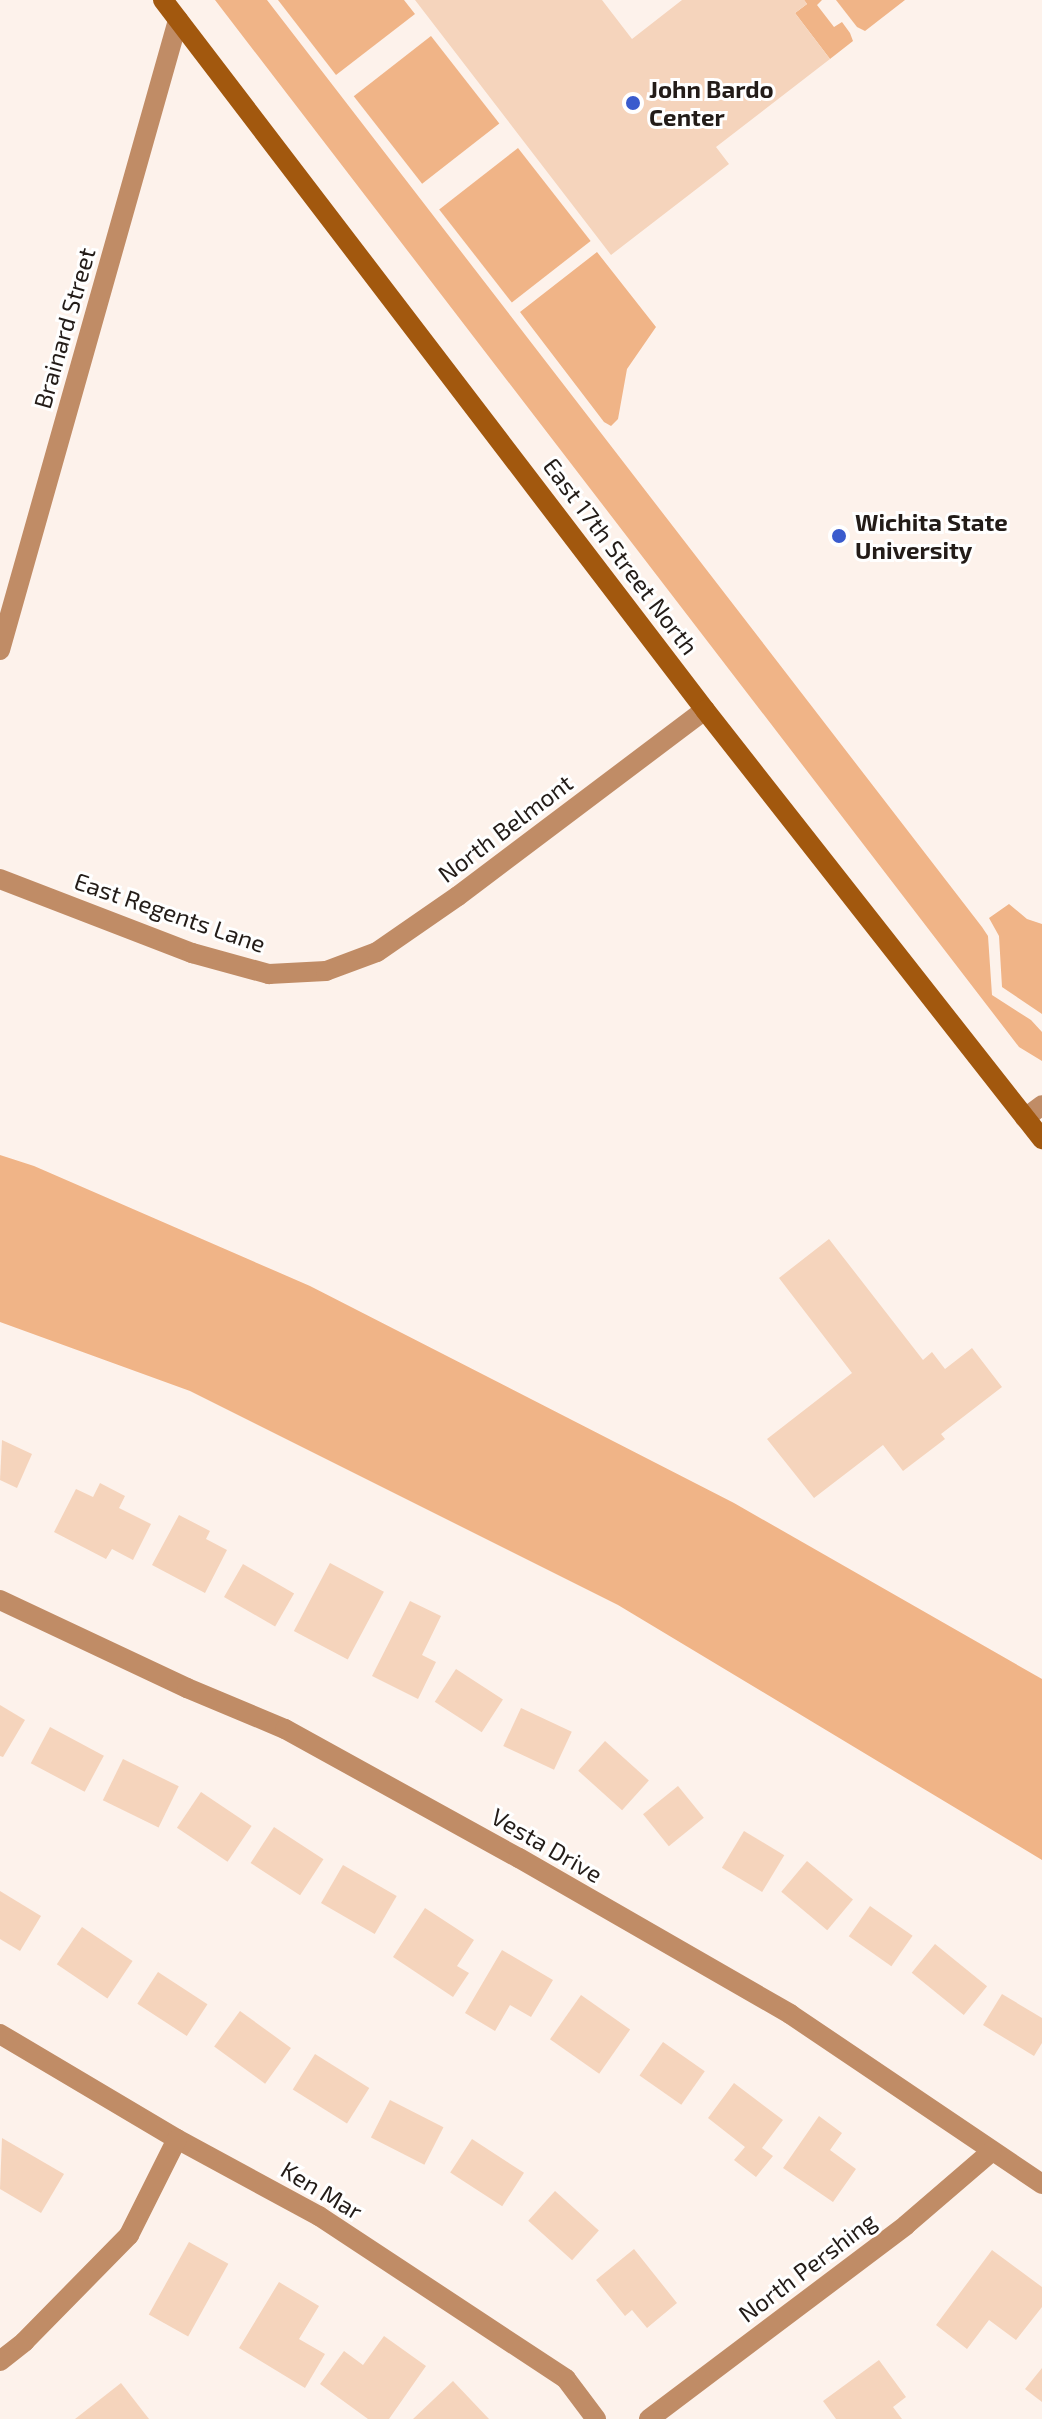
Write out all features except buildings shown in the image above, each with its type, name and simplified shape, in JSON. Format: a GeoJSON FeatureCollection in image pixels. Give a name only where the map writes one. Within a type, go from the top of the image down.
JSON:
{"type":"FeatureCollection","features":[{"type":"Feature","properties":{"kind":"street","name":"East 17th Street North"},"geometry":{"type":"LineString","coordinates":[[163,0],[705,710],[1042,1139]]}},
{"type":"Feature","properties":{"kind":"street","name":"Brainard Street"},"geometry":{"type":"LineString","coordinates":[[0,650],[178,20]]}},
{"type":"Feature","properties":{"kind":"street","name":"North Belmont"},"geometry":{"type":"LineString","coordinates":[[326,971],[377,952],[458,896],[705,710]]}},
{"type":"Feature","properties":{"kind":"street","name":"East Regents Lane"},"geometry":{"type":"LineString","coordinates":[[0,879],[192,953],[269,974],[326,971]]}},
{"type":"Feature","properties":{"kind":"street"},"geometry":{"type":"LineString","coordinates":[[1025,1118],[1042,1105]]}},
{"type":"Feature","properties":{"kind":"street","name":"Vesta Drive"},"geometry":{"type":"LineString","coordinates":[[0,1600],[187,1688],[285,1729],[450,1820],[790,2014],[1042,2184]]}},
{"type":"Feature","properties":{"kind":"street","name":"Ken Mar"},"geometry":{"type":"LineString","coordinates":[[0,2034],[177,2139],[319,2216],[566,2379],[596,2419]]}},
{"type":"Feature","properties":{"kind":"street"},"geometry":{"type":"LineString","coordinates":[[0,2361],[24,2342],[129,2235],[177,2139]]}},
{"type":"Feature","properties":{"kind":"street","name":"North Pershing"},"geometry":{"type":"LineString","coordinates":[[649,2419],[906,2225],[992,2151]]}},
{"type":"Feature","properties":{"kind":"shaded area"},"geometry":{"type":"Polygon","coordinates":[[[215,0],[267,0],[982,927],[988,936],[992,995],[1031,1020],[1042,1032],[1042,1061],[1019,1047],[215,0]]]}},
{"type":"Feature","properties":{"kind":"shaded area"},"geometry":{"type":"Polygon","coordinates":[[[278,0],[404,0],[415,14],[336,75],[278,0]]]}},
{"type":"Feature","properties":{"kind":"shaded area"},"geometry":{"type":"Polygon","coordinates":[[[804,0],[822,0],[817,5],[834,27],[842,22],[850,33],[853,41],[830,59],[795,13],[807,4],[804,0]]]}},
{"type":"Feature","properties":{"kind":"shaded area"},"geometry":{"type":"Polygon","coordinates":[[[836,0],[905,0],[865,31],[857,27],[836,0]]]}},
{"type":"Feature","properties":{"kind":"shaded area"},"geometry":{"type":"Polygon","coordinates":[[[431,36],[499,123],[422,184],[354,96],[431,36]]]}},
{"type":"Feature","properties":{"kind":"shaded area"},"geometry":{"type":"Polygon","coordinates":[[[518,148],[591,241],[512,303],[439,210],[518,148]]]}},
{"type":"Feature","properties":{"kind":"shaded area"},"geometry":{"type":"Polygon","coordinates":[[[597,252],[656,327],[627,369],[618,419],[611,426],[604,422],[520,312],[597,252]]]}},
{"type":"Feature","properties":{"kind":"shaded area"},"geometry":{"type":"Polygon","coordinates":[[[1009,904],[1027,919],[1042,924],[1042,1014],[1002,987],[999,936],[989,918],[1009,904]]]}},
{"type":"Feature","properties":{"kind":"shaded area"},"geometry":{"type":"Polygon","coordinates":[[[0,1155],[34,1166],[310,1286],[734,1503],[1042,1679],[1042,1860],[618,1605],[190,1391],[0,1322],[0,1155]]]}},
{"type":"Feature","properties":{"kind":"place","name":"John Bardo Center"},"geometry":{"type":"Point","coordinates":[633,103]}},
{"type":"Feature","properties":{"kind":"place","name":"Wichita State University"},"geometry":{"type":"Point","coordinates":[839,536]}}]}
